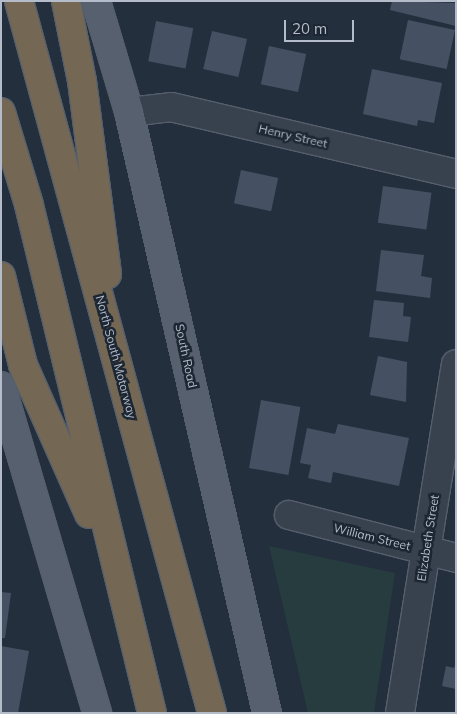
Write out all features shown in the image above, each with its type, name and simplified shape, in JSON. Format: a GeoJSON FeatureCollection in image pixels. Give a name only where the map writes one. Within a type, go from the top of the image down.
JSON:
{"type":"FeatureCollection","features":[{"type":"Feature","properties":{"kind":"highway","name":"North South Motorway"},"geometry":{"type":"LineString","coordinates":[[19,1],[212,713]]}},
{"type":"Feature","properties":{"kind":"highway"},"geometry":{"type":"LineString","coordinates":[[66,1],[82,81],[119,365]]}},
{"type":"Feature","properties":{"kind":"highway"},"geometry":{"type":"LineString","coordinates":[[1,112],[29,205],[116,574],[152,713]]}},
{"type":"Feature","properties":{"kind":"highway"},"geometry":{"type":"LineString","coordinates":[[1,276],[23,365],[116,574]]}},
{"type":"Feature","properties":{"kind":"main road","name":"South Road"},"geometry":{"type":"LineString","coordinates":[[96,1],[130,112],[267,713]]}},
{"type":"Feature","properties":{"kind":"main road"},"geometry":{"type":"LineString","coordinates":[[1,386],[5,416],[97,713]]}},
{"type":"Feature","properties":{"kind":"street","name":"Henry Street"},"geometry":{"type":"LineString","coordinates":[[130,112],[171,107],[456,174]]}},
{"type":"Feature","properties":{"kind":"street","name":"Elizabeth Street"},"geometry":{"type":"LineString","coordinates":[[400,713],[456,364]]}},
{"type":"Feature","properties":{"kind":"street","name":"William Street"},"geometry":{"type":"LineString","coordinates":[[288,515],[456,558]]}},
{"type":"Feature","properties":{"kind":"green space"},"geometry":{"type":"Polygon","coordinates":[[[269,546],[395,573],[374,713],[308,713],[269,546]]]}},
{"type":"Feature","properties":{"kind":"building"},"geometry":{"type":"Polygon","coordinates":[[[392,1],[456,3],[456,26],[390,10],[392,1]]]}},
{"type":"Feature","properties":{"kind":"building"},"geometry":{"type":"Polygon","coordinates":[[[408,20],[455,30],[447,69],[400,59],[408,20]]]}},
{"type":"Feature","properties":{"kind":"building"},"geometry":{"type":"Polygon","coordinates":[[[156,21],[193,28],[185,68],[148,61],[156,21]]]}},
{"type":"Feature","properties":{"kind":"building"},"geometry":{"type":"Polygon","coordinates":[[[212,31],[247,39],[238,77],[203,69],[212,31]]]}},
{"type":"Feature","properties":{"kind":"building"},"geometry":{"type":"Polygon","coordinates":[[[269,46],[306,54],[298,92],[261,84],[269,46]]]}},
{"type":"Feature","properties":{"kind":"building"},"geometry":{"type":"Polygon","coordinates":[[[372,69],[442,83],[434,123],[418,120],[417,126],[363,114],[372,69]]]}},
{"type":"Feature","properties":{"kind":"building"},"geometry":{"type":"Polygon","coordinates":[[[241,170],[278,178],[271,211],[234,203],[241,170]]]}},
{"type":"Feature","properties":{"kind":"building"},"geometry":{"type":"Polygon","coordinates":[[[383,186],[432,193],[426,229],[378,223],[383,186]]]}},
{"type":"Feature","properties":{"kind":"building"},"geometry":{"type":"Polygon","coordinates":[[[381,250],[424,255],[421,276],[432,278],[430,298],[376,291],[381,250]]]}},
{"type":"Feature","properties":{"kind":"building"},"geometry":{"type":"Polygon","coordinates":[[[374,300],[404,303],[403,316],[411,317],[408,342],[369,337],[374,300]]]}},
{"type":"Feature","properties":{"kind":"building"},"geometry":{"type":"Polygon","coordinates":[[[378,356],[407,362],[406,402],[370,395],[378,356]]]}},
{"type":"Feature","properties":{"kind":"building"},"geometry":{"type":"Polygon","coordinates":[[[261,400],[300,407],[288,475],[249,468],[261,400]]]}},
{"type":"Feature","properties":{"kind":"building"},"geometry":{"type":"Polygon","coordinates":[[[338,424],[409,438],[399,486],[333,472],[331,483],[308,478],[311,465],[300,463],[307,428],[335,434],[338,424]]]}},
{"type":"Feature","properties":{"kind":"building"},"geometry":{"type":"Polygon","coordinates":[[[1,592],[11,593],[5,638],[1,638],[1,592]]]}},
{"type":"Feature","properties":{"kind":"building"},"geometry":{"type":"Polygon","coordinates":[[[1,646],[29,651],[18,713],[1,713],[1,646]]]}},
{"type":"Feature","properties":{"kind":"building"},"geometry":{"type":"Polygon","coordinates":[[[456,663],[456,689],[442,686],[446,666],[454,668],[456,663]]]}}]}
